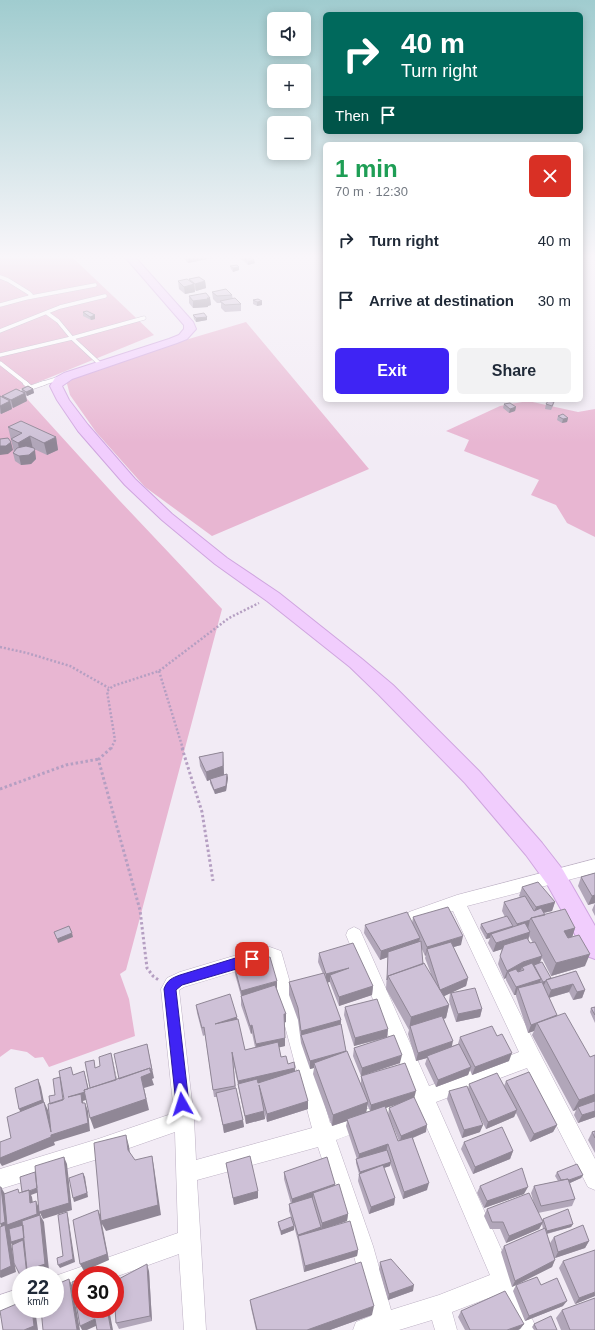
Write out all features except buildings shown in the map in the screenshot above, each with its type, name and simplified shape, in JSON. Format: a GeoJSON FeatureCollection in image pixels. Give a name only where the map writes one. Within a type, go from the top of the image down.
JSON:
{"type":"FeatureCollection","features":[{"type":"Feature","properties":{"kind":"street"},"geometry":{"type":"LineString","coordinates":[[185,319],[189,324],[190,329],[183,337],[68,376],[56,384],[56,389],[83,428],[130,482],[167,517],[221,561],[273,597],[356,663],[472,777],[534,849],[555,877],[595,948]]}},
{"type":"Feature","properties":{"kind":"street"},"geometry":{"type":"LineString","coordinates":[[415,917],[457,902],[595,866]]}},
{"type":"Feature","properties":{"kind":"street"},"geometry":{"type":"LineString","coordinates":[[457,902],[531,1057],[595,1180]]}},
{"type":"Feature","properties":{"kind":"street"},"geometry":{"type":"LineString","coordinates":[[354,935],[526,1330]]}},
{"type":"Feature","properties":{"kind":"street"},"geometry":{"type":"LineString","coordinates":[[195,1330],[189,1240],[184,1119],[170,989],[173,984],[180,980],[267,954],[275,957],[324,1135],[362,1246],[384,1323]]}},
{"type":"Feature","properties":{"kind":"street"},"geometry":{"type":"LineString","coordinates":[[186,1173],[324,1135],[531,1057]]}},
{"type":"Feature","properties":{"kind":"street"},"geometry":{"type":"LineString","coordinates":[[0,1178],[98,1149],[184,1119]]}},
{"type":"Feature","properties":{"kind":"street"},"geometry":{"type":"LineString","coordinates":[[115,1266],[189,1240]]}},
{"type":"Feature","properties":{"kind":"street"},"geometry":{"type":"LineString","coordinates":[[364,1330],[439,1306],[504,1281]]}},
{"type":"Feature","properties":{"kind":"street"},"geometry":{"type":"LineString","coordinates":[[0,1306],[12,1302]]}},
{"type":"Feature","properties":{"kind":"street"},"geometry":{"type":"LineString","coordinates":[[439,1306],[446,1330]]}},
{"type":"Feature","properties":{"kind":"lane"},"geometry":{"type":"LineString","coordinates":[[0,331],[31,319]]}},
{"type":"Feature","properties":{"kind":"lane"},"geometry":{"type":"LineString","coordinates":[[55,319],[72,338],[100,364]]}},
{"type":"Feature","properties":{"kind":"lane"},"geometry":{"type":"LineString","coordinates":[[0,355],[72,338],[140,319]]}},
{"type":"Feature","properties":{"kind":"lane"},"geometry":{"type":"LineString","coordinates":[[0,363],[31,388]]}},
{"type":"Feature","properties":{"kind":"lane"},"geometry":{"type":"LineString","coordinates":[[21,391],[68,376]]}},
{"type":"Feature","properties":{"kind":"path"},"geometry":{"type":"LineString","coordinates":[[0,647],[27,653],[70,666],[109,688],[159,671],[229,618],[273,597]]}},
{"type":"Feature","properties":{"kind":"path"},"geometry":{"type":"LineString","coordinates":[[159,671],[202,812],[213,881]]}},
{"type":"Feature","properties":{"kind":"path"},"geometry":{"type":"LineString","coordinates":[[0,789],[66,765],[99,759],[113,746],[115,740],[107,694],[109,688]]}},
{"type":"Feature","properties":{"kind":"path"},"geometry":{"type":"LineString","coordinates":[[99,759],[140,910],[147,968],[153,976],[170,989]]}},
{"type":"Feature","properties":{"kind":"shaded area"},"geometry":{"type":"Polygon","coordinates":[[[0,319],[137,319],[154,335],[19,390],[119,500],[222,609],[126,970],[120,974],[129,999],[135,1036],[49,1067],[43,1057],[35,1058],[27,1052],[11,1049],[0,1057],[0,319]]]}},
{"type":"Feature","properties":{"kind":"shaded area"},"geometry":{"type":"Polygon","coordinates":[[[246,322],[369,469],[212,536],[145,487],[96,432],[70,395],[66,380],[118,360],[246,322]]]}},
{"type":"Feature","properties":{"kind":"shaded area"},"geometry":{"type":"Polygon","coordinates":[[[522,402],[533,402],[578,412],[595,409],[595,537],[567,523],[556,505],[531,495],[539,480],[464,451],[469,440],[446,431],[500,406],[522,402]]]}},
{"type":"Feature","properties":{"kind":"route"},"geometry":{"type":"LineString","coordinates":[[182,1104],[170,989],[173,984],[180,980],[252,959]]}}]}
